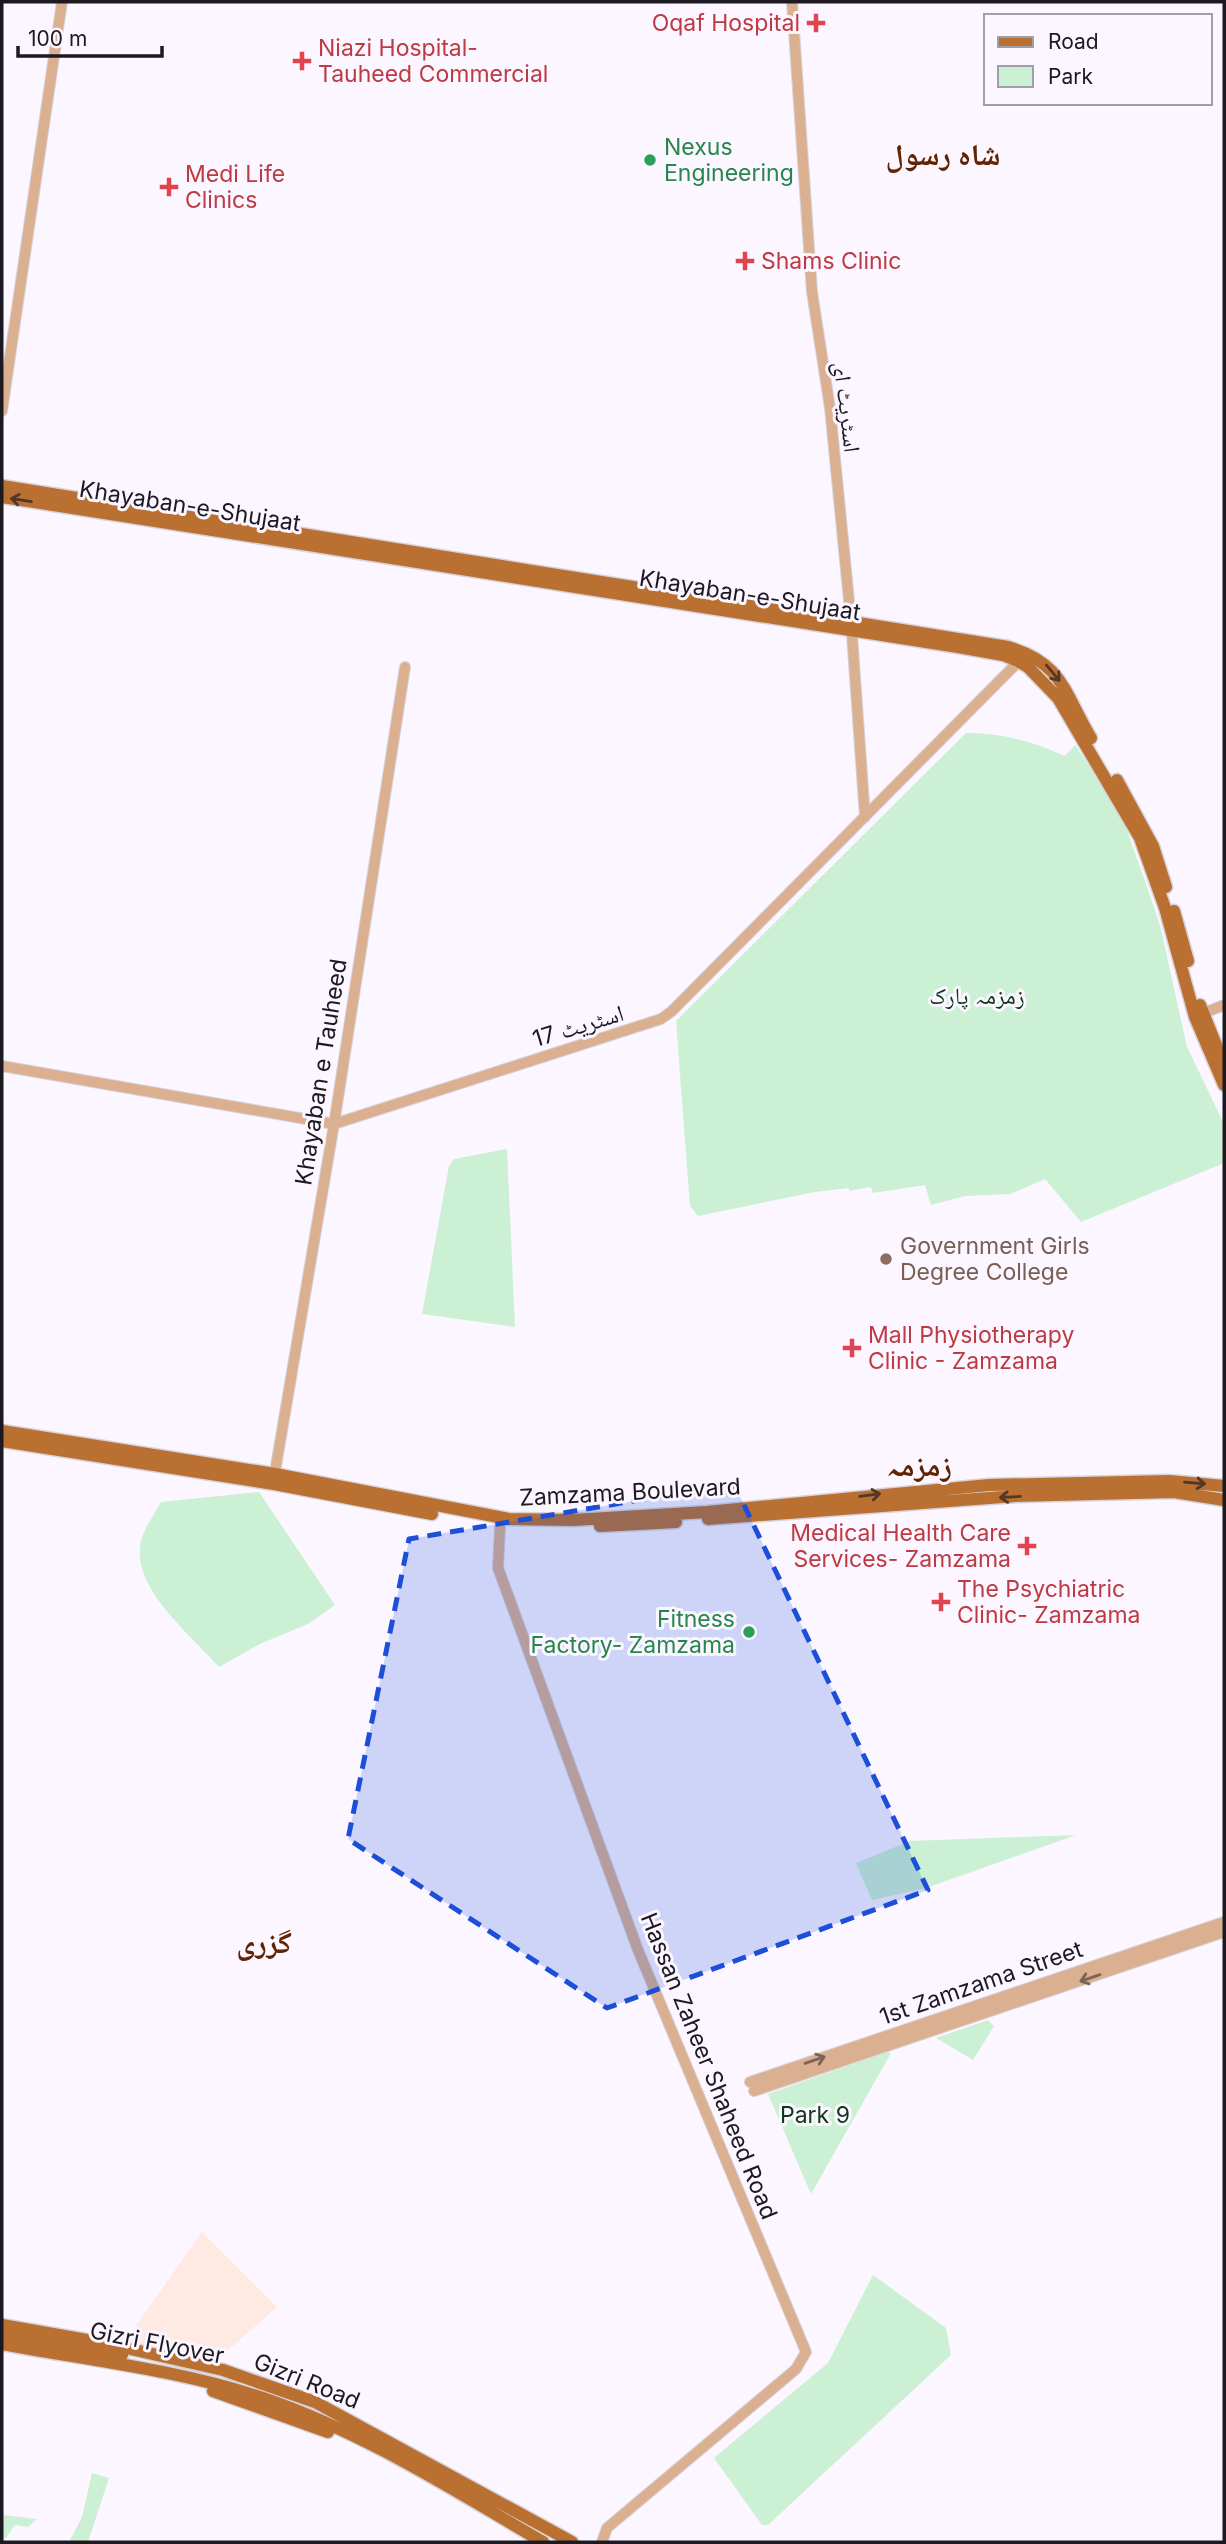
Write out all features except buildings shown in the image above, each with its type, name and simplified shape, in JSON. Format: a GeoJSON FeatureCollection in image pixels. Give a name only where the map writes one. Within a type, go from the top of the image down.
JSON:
{"type":"FeatureCollection","features":[{"type":"Feature","properties":{"kind":"main road","name":"Khayaban-e-Shujaat"},"geometry":{"type":"LineString","coordinates":[[2,486],[851,627]]}},
{"type":"Feature","properties":{"kind":"main road","name":"Khayaban-e-Shujaat"},"geometry":{"type":"LineString","coordinates":[[2,497],[851,627],[1008,647],[1022,657],[1044,663],[1060,682],[1148,836],[1182,935],[1199,1015],[1224,1085]]}},
{"type":"Feature","properties":{"kind":"main road","name":"Khayaban-e-Shujaat"},"geometry":{"type":"LineString","coordinates":[[1199,1015],[1224,1065]]}},
{"type":"Feature","properties":{"kind":"main road","name":"Zamzama Boulevard"},"geometry":{"type":"LineString","coordinates":[[2,1431],[519,1520],[573,1520],[707,1511],[989,1485],[1169,1481],[1224,1486]]}},
{"type":"Feature","properties":{"kind":"main road","name":"Zamzama Boulevard"},"geometry":{"type":"LineString","coordinates":[[2,1441],[274,1479],[500,1527],[578,1528],[645,1524],[1016,1496],[1174,1492],[1224,1500]]}},
{"type":"Feature","properties":{"kind":"main road","name":"Gizri Road"},"geometry":{"type":"LineString","coordinates":[[2,2325],[104,2343],[223,2370],[315,2402],[572,2542]]}},
{"type":"Feature","properties":{"kind":"main road","name":"Gizri Flyover"},"geometry":{"type":"LineString","coordinates":[[2,2335],[153,2360],[213,2373],[272,2392],[327,2414],[383,2442],[559,2542]]}},
{"type":"Feature","properties":{"kind":"main road","name":"Gizri Flyover"},"geometry":{"type":"LineString","coordinates":[[2,2344],[209,2382],[264,2398],[331,2424],[396,2456],[543,2542]]}},
{"type":"Feature","properties":{"kind":"main road","name":"Gizri Road"},"geometry":{"type":"LineString","coordinates":[[2,2351],[153,2377],[215,2392],[342,2437],[470,2505],[531,2542]]}},
{"type":"Feature","properties":{"kind":"street"},"geometry":{"type":"LineString","coordinates":[[2,411],[62,2]]}},
{"type":"Feature","properties":{"kind":"street","name":"اسٹریٹ ای"},"geometry":{"type":"LineString","coordinates":[[792,2],[812,292],[830,408],[851,627],[865,817]]}},
{"type":"Feature","properties":{"kind":"street","name":"اسٹریٹ 17"},"geometry":{"type":"LineString","coordinates":[[2,1066],[334,1124],[661,1019],[682,1001],[1022,657]]}},
{"type":"Feature","properties":{"kind":"street","name":"Khayaban e Tauheed"},"geometry":{"type":"LineString","coordinates":[[274,1479],[334,1124],[405,667]]}},
{"type":"Feature","properties":{"kind":"street"},"geometry":{"type":"LineString","coordinates":[[1199,1015],[1224,1005]]}},
{"type":"Feature","properties":{"kind":"street","name":"Hassan Zaheer Shaheed Road"},"geometry":{"type":"LineString","coordinates":[[500,1527],[498,1568],[630,1928],[806,2352],[796,2369],[607,2528],[602,2542]]}},
{"type":"Feature","properties":{"kind":"street","name":"1st Zamzama Street"},"geometry":{"type":"LineString","coordinates":[[752,2087],[1131,1958],[1224,1922]]}},
{"type":"Feature","properties":{"kind":"street","name":"1st Zamzama Street"},"geometry":{"type":"LineString","coordinates":[[1131,1958],[1224,1932]]}},
{"type":"Feature","properties":{"kind":"highlighted area"},"geometry":{"type":"Polygon","coordinates":[[[734,1484],[928,1890],[607,2008],[348,1839],[409,1539],[734,1484]]]}},
{"type":"Feature","properties":{"kind":"shaded area"},"geometry":{"type":"Polygon","coordinates":[[[202,2232],[277,2307],[209,2367],[121,2347],[202,2232]]]}},
{"type":"Feature","properties":{"kind":"green space","name":"زمزمہ پارک"},"geometry":{"type":"Polygon","coordinates":[[[966,733],[1017,739],[1065,756],[1075,745],[1104,788],[1126,828],[1160,925],[1187,1047],[1224,1124],[1224,1163],[1081,1222],[1045,1179],[1010,1194],[965,1196],[931,1205],[925,1185],[873,1193],[871,1187],[849,1191],[849,1188],[815,1192],[698,1216],[690,1206],[676,1021],[966,733]]]}},
{"type":"Feature","properties":{"kind":"green space"},"geometry":{"type":"Polygon","coordinates":[[[507,1149],[515,1327],[422,1314],[449,1166],[454,1159],[507,1149]]]}},
{"type":"Feature","properties":{"kind":"green space"},"geometry":{"type":"Polygon","coordinates":[[[259,1492],[335,1605],[308,1624],[262,1643],[219,1667],[168,1612],[146,1580],[141,1564],[141,1541],[161,1502],[259,1492]]]}},
{"type":"Feature","properties":{"kind":"green space"},"geometry":{"type":"Polygon","coordinates":[[[1076,1835],[926,1888],[872,1900],[856,1863],[910,1841],[1076,1835]]]}},
{"type":"Feature","properties":{"kind":"green space"},"geometry":{"type":"Polygon","coordinates":[[[988,2020],[994,2026],[973,2060],[936,2038],[988,2020]]]}},
{"type":"Feature","properties":{"kind":"green space","name":"Park 9"},"geometry":{"type":"Polygon","coordinates":[[[887,2052],[891,2053],[811,2194],[768,2094],[887,2052]]]}},
{"type":"Feature","properties":{"kind":"green space"},"geometry":{"type":"Polygon","coordinates":[[[873,2275],[946,2328],[951,2355],[768,2525],[762,2525],[714,2458],[828,2363],[873,2275]]]}},
{"type":"Feature","properties":{"kind":"green space"},"geometry":{"type":"Polygon","coordinates":[[[92,2473],[109,2478],[88,2542],[69,2542],[82,2517],[92,2473]]]}},
{"type":"Feature","properties":{"kind":"green space"},"geometry":{"type":"Polygon","coordinates":[[[2,2515],[37,2519],[28,2527],[15,2525],[6,2538],[2,2539],[2,2515]]]}},
{"type":"Feature","properties":{"kind":"place","name":"Oqaf Hospital"},"geometry":{"type":"Point","coordinates":[816,23]}},
{"type":"Feature","properties":{"kind":"place","name":"Niazi Hospital- Tauheed Commercial"},"geometry":{"type":"Point","coordinates":[302,61]}},
{"type":"Feature","properties":{"kind":"place","name":"Nexus Engineering"},"geometry":{"type":"Point","coordinates":[650,160]}},
{"type":"Feature","properties":{"kind":"place","name":"Medi Life Clinics"},"geometry":{"type":"Point","coordinates":[169,187]}},
{"type":"Feature","properties":{"kind":"place","name":"Shams Clinic"},"geometry":{"type":"Point","coordinates":[745,261]}},
{"type":"Feature","properties":{"kind":"place","name":"Government Girls Degree College"},"geometry":{"type":"Point","coordinates":[886,1259]}},
{"type":"Feature","properties":{"kind":"place","name":"Mall Physiotherapy Clinic - Zamzama"},"geometry":{"type":"Point","coordinates":[852,1348]}},
{"type":"Feature","properties":{"kind":"place","name":"Medical Health Care Services- Zamzama"},"geometry":{"type":"Point","coordinates":[1027,1546]}},
{"type":"Feature","properties":{"kind":"place","name":"The Psychiatric Clinic- Zamzama"},"geometry":{"type":"Point","coordinates":[941,1602]}},
{"type":"Feature","properties":{"kind":"place","name":"Fitness Factory- Zamzama"},"geometry":{"type":"Point","coordinates":[749,1632]}},
{"type":"Feature","properties":{"kind":"district","name":"شاہ رسول"},"geometry":{"type":"Point","coordinates":[943,155]}},
{"type":"Feature","properties":{"kind":"district","name":"زمزمہ"},"geometry":{"type":"Point","coordinates":[919,1466]}},
{"type":"Feature","properties":{"kind":"district","name":"گزری"},"geometry":{"type":"Point","coordinates":[264,1943]}}]}
